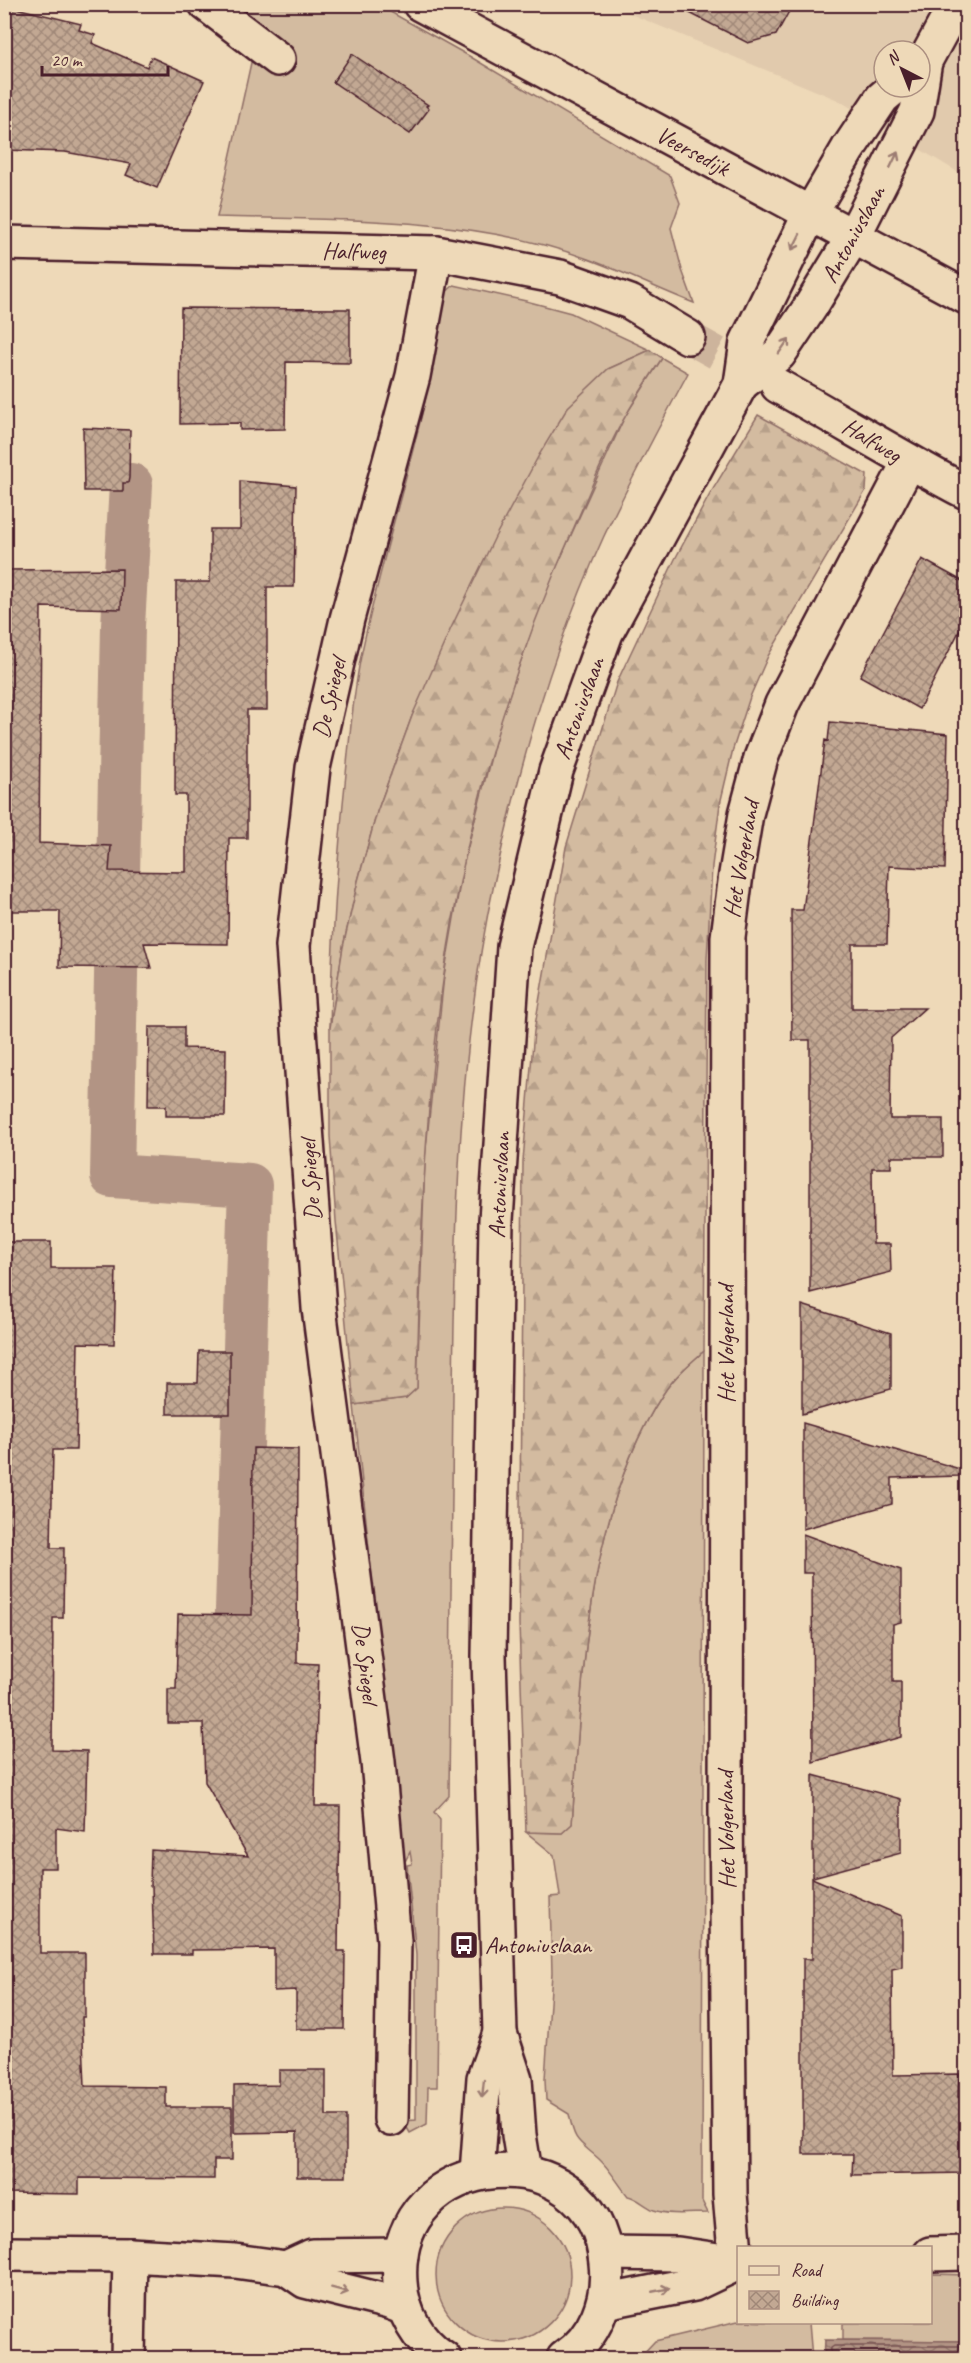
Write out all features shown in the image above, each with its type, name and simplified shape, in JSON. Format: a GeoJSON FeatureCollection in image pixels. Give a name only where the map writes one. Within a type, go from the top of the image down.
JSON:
{"type":"FeatureCollection","features":[{"type":"Feature","properties":{"kind":"street"},"geometry":{"type":"LineString","coordinates":[[206,4],[278,59]]}},
{"type":"Feature","properties":{"kind":"street","name":"Veersedijk"},"geometry":{"type":"LineString","coordinates":[[420,4],[966,297]]}},
{"type":"Feature","properties":{"kind":"street","name":"Antoniuslaan"},"geometry":{"type":"LineString","coordinates":[[932,46],[956,4]]}},
{"type":"Feature","properties":{"kind":"street","name":"Antoniuslaan"},"geometry":{"type":"LineString","coordinates":[[525,2172],[519,2136],[515,2079],[500,2033],[490,1679],[496,1220],[514,947],[556,771],[606,633],[741,384],[747,342],[810,214],[877,106],[884,99]]}},
{"type":"Feature","properties":{"kind":"street","name":"Antoniuslaan"},"geometry":{"type":"LineString","coordinates":[[741,384],[778,354],[811,306],[853,237],[917,111],[918,99]]}},
{"type":"Feature","properties":{"kind":"street","name":"Halfweg"},"geometry":{"type":"LineString","coordinates":[[4,243],[436,253],[560,277],[630,302],[688,337]]}},
{"type":"Feature","properties":{"kind":"street","name":"De Spiegel"},"geometry":{"type":"LineString","coordinates":[[391,2119],[394,1941],[378,1762],[319,1308],[293,946],[313,768],[347,619],[413,376],[436,253]]}},
{"type":"Feature","properties":{"kind":"street","name":"Halfweg"},"geometry":{"type":"LineString","coordinates":[[778,386],[866,434],[909,462],[966,492]]}},
{"type":"Feature","properties":{"kind":"street","name":"Het Volgerland"},"geometry":{"type":"LineString","coordinates":[[737,2264],[730,2194],[726,1799],[728,937],[746,814],[761,758],[782,704],[909,462]]}},
{"type":"Feature","properties":{"kind":"street","name":"Antoniuslaan"},"geometry":{"type":"LineString","coordinates":[[477,2173],[484,2078],[500,2033]]}},
{"type":"Feature","properties":{"kind":"street"},"geometry":{"type":"LineString","coordinates":[[444,2358],[433,2351],[416,2332],[405,2308],[401,2291],[401,2255],[412,2224],[433,2197],[446,2187],[477,2173],[501,2170],[525,2172],[544,2178],[562,2188],[577,2200],[590,2216],[600,2234],[606,2253],[608,2277],[604,2302],[596,2322],[583,2341],[564,2358]]}},
{"type":"Feature","properties":{"kind":"street"},"geometry":{"type":"LineString","coordinates":[[606,2253],[678,2254],[737,2264]]}},
{"type":"Feature","properties":{"kind":"street"},"geometry":{"type":"LineString","coordinates":[[932,2254],[966,2253]]}},
{"type":"Feature","properties":{"kind":"street"},"geometry":{"type":"LineString","coordinates":[[4,2254],[130,2255],[235,2261],[286,2268],[305,2281],[405,2308]]}},
{"type":"Feature","properties":{"kind":"street"},"geometry":{"type":"LineString","coordinates":[[128,2358],[130,2255]]}},
{"type":"Feature","properties":{"kind":"street"},"geometry":{"type":"LineString","coordinates":[[286,2268],[312,2256],[401,2255]]}},
{"type":"Feature","properties":{"kind":"street"},"geometry":{"type":"LineString","coordinates":[[604,2302],[694,2284],[737,2264]]}},
{"type":"Feature","properties":{"kind":"shaded area"},"geometry":{"type":"Polygon","coordinates":[[[609,5],[966,5],[966,177],[838,100],[609,5]]]}},
{"type":"Feature","properties":{"kind":"green space"},"geometry":{"type":"Polygon","coordinates":[[[236,5],[378,5],[469,56],[670,176],[680,203],[671,228],[694,303],[585,258],[541,244],[496,234],[450,227],[356,220],[217,217],[260,22],[236,5]]]}},
{"type":"Feature","properties":{"kind":"green space"},"geometry":{"type":"Polygon","coordinates":[[[454,285],[571,313],[650,350],[608,369],[412,716],[377,812],[358,881],[343,947],[330,1028],[340,837],[358,671],[371,610],[429,385],[445,293],[454,285]]]}},
{"type":"Feature","properties":{"kind":"green space"},"geometry":{"type":"Polygon","coordinates":[[[650,350],[662,358],[611,443],[530,634],[494,745],[465,858],[444,974],[427,1129],[417,1388],[406,1398],[354,1405],[330,1136],[330,1028],[343,947],[377,812],[412,716],[451,628],[495,537],[539,455],[568,407],[608,369],[650,350]]]}},
{"type":"Feature","properties":{"kind":"green space"},"geometry":{"type":"Polygon","coordinates":[[[662,358],[688,373],[604,536],[569,619],[554,662],[527,748],[505,835],[483,942],[473,1006],[461,1134],[455,1262],[449,1796],[434,1812],[440,1820],[437,2087],[428,2087],[427,2124],[410,2133],[403,2121],[416,2120],[416,1955],[407,1865],[412,1864],[410,1852],[402,1867],[354,1405],[406,1398],[417,1388],[425,1158],[444,976],[463,866],[501,718],[543,597],[624,418],[662,358]]]}},
{"type":"Feature","properties":{"kind":"green space"},"geometry":{"type":"Polygon","coordinates":[[[758,415],[867,475],[866,490],[768,656],[750,697],[733,749],[720,804],[712,866],[707,959],[704,1351],[677,1376],[663,1394],[637,1441],[617,1492],[592,1602],[579,1715],[572,1824],[562,1833],[526,1832],[519,1624],[523,1161],[534,1031],[566,847],[617,682],[675,559],[710,494],[758,415]]]}},
{"type":"Feature","properties":{"kind":"green space"},"geometry":{"type":"Polygon","coordinates":[[[704,1351],[702,2201],[708,2213],[674,2214],[654,2210],[628,2196],[603,2163],[578,2141],[569,2114],[546,2100],[545,2079],[552,1973],[550,1897],[560,1896],[554,1855],[526,1832],[562,1833],[572,1824],[579,1715],[592,1602],[617,1492],[637,1441],[663,1394],[677,1376],[704,1351]]]}},
{"type":"Feature","properties":{"kind":"green space"},"geometry":{"type":"Polygon","coordinates":[[[503,2208],[529,2213],[550,2228],[565,2249],[570,2275],[565,2301],[550,2322],[529,2337],[503,2342],[477,2337],[456,2322],[441,2301],[436,2275],[441,2249],[456,2228],[477,2213],[503,2208]]]}},
{"type":"Feature","properties":{"kind":"green space"},"geometry":{"type":"Polygon","coordinates":[[[932,2274],[966,2275],[966,2341],[843,2340],[843,2324],[932,2324],[932,2274]]]}},
{"type":"Feature","properties":{"kind":"green space"},"geometry":{"type":"Polygon","coordinates":[[[737,2321],[737,2324],[809,2324],[812,2358],[639,2358],[655,2341],[737,2321]]]}},
{"type":"Feature","properties":{"kind":"water"},"geometry":{"type":"Polygon","coordinates":[[[825,2340],[966,2341],[966,2358],[824,2358],[825,2340]]]}},
{"type":"Feature","properties":{"kind":"building"},"geometry":{"type":"Polygon","coordinates":[[[672,4],[793,4],[776,35],[748,43],[672,4]]]}},
{"type":"Feature","properties":{"kind":"building"},"geometry":{"type":"Polygon","coordinates":[[[4,5],[81,24],[79,30],[95,35],[92,43],[147,67],[151,57],[204,81],[157,188],[126,175],[131,164],[65,152],[4,150],[4,5]]]}},
{"type":"Feature","properties":{"kind":"building"},"geometry":{"type":"Polygon","coordinates":[[[352,54],[428,105],[426,106],[429,109],[410,134],[333,82],[352,54]]]}},
{"type":"Feature","properties":{"kind":"building"},"geometry":{"type":"Polygon","coordinates":[[[181,308],[350,309],[350,363],[286,362],[285,429],[240,430],[240,423],[180,424],[181,308]]]}},
{"type":"Feature","properties":{"kind":"building"},"geometry":{"type":"Polygon","coordinates":[[[83,428],[130,430],[129,478],[128,483],[123,483],[123,491],[84,491],[83,428]]]}},
{"type":"Feature","properties":{"kind":"building"},"geometry":{"type":"Polygon","coordinates":[[[240,481],[296,486],[294,587],[267,587],[267,710],[247,710],[247,838],[229,838],[228,944],[144,943],[151,968],[59,967],[60,911],[4,911],[4,570],[122,569],[121,609],[41,607],[39,843],[111,846],[109,871],[186,872],[186,795],[175,795],[176,582],[210,582],[210,529],[240,529],[240,481]]]}},
{"type":"Feature","properties":{"kind":"building"},"geometry":{"type":"Polygon","coordinates":[[[922,559],[966,583],[966,618],[919,709],[860,676],[922,559]]]}},
{"type":"Feature","properties":{"kind":"building"},"geometry":{"type":"Polygon","coordinates":[[[830,722],[948,734],[945,869],[889,866],[887,944],[852,944],[852,1008],[925,1008],[891,1038],[890,1119],[943,1119],[943,1157],[891,1157],[891,1168],[872,1168],[873,1244],[890,1244],[891,1272],[810,1293],[810,1040],[792,1040],[791,910],[803,910],[825,740],[828,741],[830,722]]]}},
{"type":"Feature","properties":{"kind":"building"},"geometry":{"type":"Polygon","coordinates":[[[149,1027],[184,1027],[184,1048],[226,1049],[225,1116],[166,1116],[166,1106],[148,1106],[149,1027]]]}},
{"type":"Feature","properties":{"kind":"building"},"geometry":{"type":"Polygon","coordinates":[[[4,1242],[51,1242],[51,1268],[116,1268],[114,1344],[78,1343],[76,1450],[53,1450],[51,1548],[64,1548],[63,1618],[53,1618],[52,1750],[87,1751],[85,1832],[56,1828],[56,1868],[40,1868],[40,1953],[85,1953],[85,2017],[82,2017],[85,2086],[166,2087],[166,2107],[232,2107],[232,2160],[214,2160],[214,2179],[79,2178],[79,2194],[4,2193],[4,1242]]]}},
{"type":"Feature","properties":{"kind":"building"},"geometry":{"type":"Polygon","coordinates":[[[802,1305],[891,1333],[891,1389],[802,1414],[802,1305]]]}},
{"type":"Feature","properties":{"kind":"building"},"geometry":{"type":"Polygon","coordinates":[[[199,1351],[230,1351],[230,1414],[167,1414],[167,1383],[198,1383],[199,1351]]]}},
{"type":"Feature","properties":{"kind":"building"},"geometry":{"type":"Polygon","coordinates":[[[803,1423],[960,1469],[959,1476],[892,1478],[892,1504],[803,1529],[803,1423]]]}},
{"type":"Feature","properties":{"kind":"building"},"geometry":{"type":"Polygon","coordinates":[[[253,1448],[298,1449],[297,1663],[318,1664],[315,1806],[340,1806],[338,1951],[345,1951],[344,2029],[296,2029],[296,1990],[274,1991],[274,1949],[192,1950],[192,1954],[154,1954],[152,1886],[150,1886],[151,1850],[248,1856],[205,1782],[203,1723],[168,1723],[168,1689],[176,1689],[178,1614],[252,1615],[253,1448]]]}},
{"type":"Feature","properties":{"kind":"building"},"geometry":{"type":"Polygon","coordinates":[[[803,1534],[901,1570],[901,1622],[893,1624],[893,1682],[901,1682],[901,1737],[813,1762],[812,1573],[803,1573],[803,1534]]]}},
{"type":"Feature","properties":{"kind":"building"},"geometry":{"type":"Polygon","coordinates":[[[813,1775],[901,1799],[901,1853],[813,1877],[813,1775]]]}},
{"type":"Feature","properties":{"kind":"building"},"geometry":{"type":"Polygon","coordinates":[[[812,1878],[902,1916],[902,1967],[892,1969],[893,2075],[959,2074],[958,2097],[966,2097],[964,2129],[966,2129],[966,2173],[852,2175],[853,2154],[803,2154],[803,1959],[812,1959],[812,1878]]]}},
{"type":"Feature","properties":{"kind":"building"},"geometry":{"type":"Polygon","coordinates":[[[279,2070],[326,2070],[326,2116],[346,2116],[346,2177],[297,2177],[297,2132],[234,2133],[234,2086],[279,2085],[279,2070]]]}},
{"type":"Feature","properties":{"kind":"waterway"},"geometry":{"type":"LineString","coordinates":[[131,485],[123,626],[112,1176],[250,1185],[236,1643]]}},
{"type":"Feature","properties":{"kind":"tunnel"},"geometry":{"type":"LineString","coordinates":[[688,337],[766,380]]}},
{"type":"Feature","properties":{"kind":"place","name":"Antoniuslaan"},"geometry":{"type":"Point","coordinates":[464,1945]}}]}
